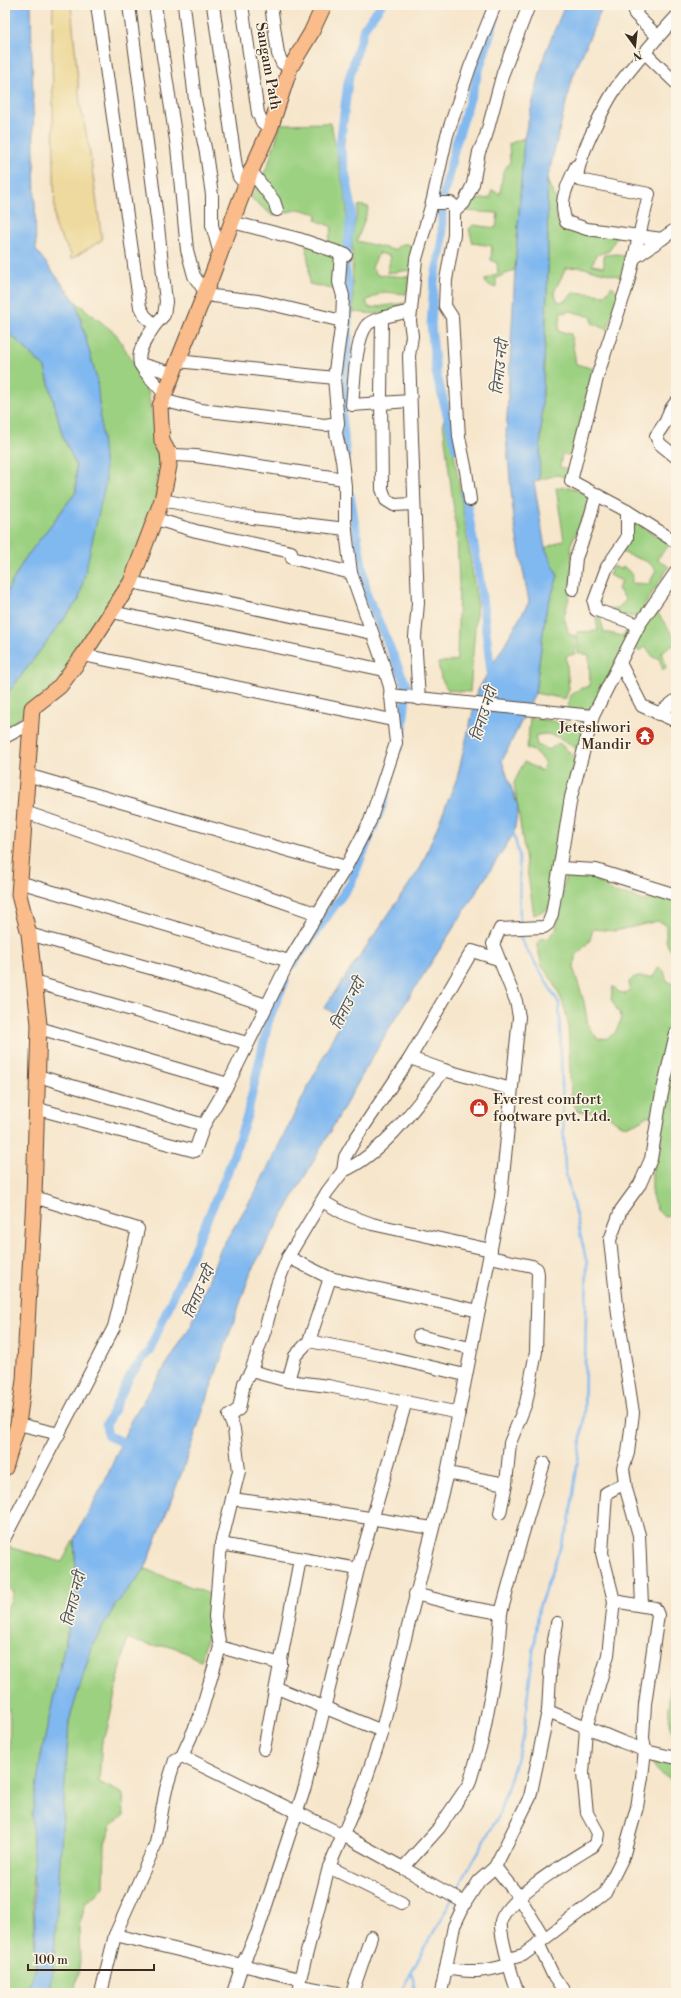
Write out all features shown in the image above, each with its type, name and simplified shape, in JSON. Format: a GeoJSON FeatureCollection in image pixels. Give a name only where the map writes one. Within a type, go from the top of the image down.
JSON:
{"type":"FeatureCollection","features":[{"type":"Feature","properties":{"kind":"main road"},"geometry":{"type":"LineString","coordinates":[[5,1468],[18,1424],[24,1380],[38,1109],[39,1028],[29,934],[19,896],[32,708],[60,686],[84,655],[132,582],[162,500],[168,466],[168,452],[162,441],[160,406],[206,293],[251,171],[270,129],[290,68],[311,33],[324,5]]}},
{"type":"Feature","properties":{"kind":"street"},"geometry":{"type":"LineString","coordinates":[[97,5],[140,307],[145,316],[155,325]]}},
{"type":"Feature","properties":{"kind":"street"},"geometry":{"type":"LineString","coordinates":[[129,5],[158,226],[166,302],[164,315],[146,338],[140,356],[140,364],[163,397],[201,410],[325,425],[338,423]]}},
{"type":"Feature","properties":{"kind":"street"},"geometry":{"type":"LineString","coordinates":[[155,5],[177,147],[187,250],[194,276],[206,293],[213,296],[280,306],[342,320]]}},
{"type":"Feature","properties":{"kind":"street"},"geometry":{"type":"LineString","coordinates":[[184,5],[194,100],[206,153],[212,195],[212,225],[220,254]]}},
{"type":"Feature","properties":{"kind":"street"},"geometry":{"type":"LineString","coordinates":[[213,5],[236,166],[239,178],[246,185]]}},
{"type":"Feature","properties":{"kind":"street","name":"Sangam Path"},"geometry":{"type":"LineString","coordinates":[[242,5],[258,112],[262,122],[270,129]]}},
{"type":"Feature","properties":{"kind":"street"},"geometry":{"type":"LineString","coordinates":[[271,5],[278,54],[282,63],[290,68]]}},
{"type":"Feature","properties":{"kind":"street"},"geometry":{"type":"LineString","coordinates":[[419,699],[415,637],[418,603],[413,504],[409,356],[412,336],[410,321],[416,259],[432,203],[447,135],[470,68],[495,5]]}},
{"type":"Feature","properties":{"kind":"street"},"geometry":{"type":"LineString","coordinates":[[454,209],[464,203],[473,184],[479,152],[486,136],[503,73],[529,5]]}},
{"type":"Feature","properties":{"kind":"street"},"geometry":{"type":"LineString","coordinates":[[639,5],[634,14],[658,37]]}},
{"type":"Feature","properties":{"kind":"street"},"geometry":{"type":"LineString","coordinates":[[662,239],[587,229],[566,222],[562,211],[564,193],[615,89],[676,17]]}},
{"type":"Feature","properties":{"kind":"street"},"geometry":{"type":"LineString","coordinates":[[645,53],[676,83]]}},
{"type":"Feature","properties":{"kind":"street"},"geometry":{"type":"LineString","coordinates":[[584,150],[577,174],[579,180],[649,194],[628,283],[598,374],[571,482],[627,512],[676,542]]}},
{"type":"Feature","properties":{"kind":"street"},"geometry":{"type":"LineString","coordinates":[[251,171],[274,202],[277,210]]}},
{"type":"Feature","properties":{"kind":"street"},"geometry":{"type":"LineString","coordinates":[[432,203],[451,203],[454,209],[454,235],[446,280],[445,306],[452,317],[458,430],[470,500]]}},
{"type":"Feature","properties":{"kind":"street"},"geometry":{"type":"LineString","coordinates":[[38,1109],[195,1152],[204,1125],[228,1084],[266,1004],[289,961],[346,867],[370,821],[396,743],[390,695],[384,670],[351,573],[346,529],[344,479],[336,433],[338,423],[334,378],[342,320],[343,296],[338,282],[343,254],[299,239],[232,222]]}},
{"type":"Feature","properties":{"kind":"street"},"geometry":{"type":"LineString","coordinates":[[634,258],[676,229]]}},
{"type":"Feature","properties":{"kind":"street"},"geometry":{"type":"LineString","coordinates":[[410,401],[352,405],[361,336],[367,324],[384,317],[411,311]]}},
{"type":"Feature","properties":{"kind":"street"},"geometry":{"type":"LineString","coordinates":[[384,317],[381,403],[382,489],[386,500],[394,505],[413,504]]}},
{"type":"Feature","properties":{"kind":"street"},"geometry":{"type":"LineString","coordinates":[[140,364],[334,378]]}},
{"type":"Feature","properties":{"kind":"street"},"geometry":{"type":"LineString","coordinates":[[676,402],[656,436],[660,444],[676,457]]}},
{"type":"Feature","properties":{"kind":"street"},"geometry":{"type":"LineString","coordinates":[[168,452],[174,455],[196,456],[344,479]]}},
{"type":"Feature","properties":{"kind":"street"},"geometry":{"type":"LineString","coordinates":[[573,589],[576,558],[587,528],[596,496]]}},
{"type":"Feature","properties":{"kind":"street"},"geometry":{"type":"LineString","coordinates":[[162,500],[253,518],[346,529]]}},
{"type":"Feature","properties":{"kind":"street"},"geometry":{"type":"LineString","coordinates":[[627,512],[627,538],[608,567],[594,602],[596,610],[639,625]]}},
{"type":"Feature","properties":{"kind":"street"},"geometry":{"type":"LineString","coordinates":[[156,519],[196,531],[291,552],[292,558],[351,573]]}},
{"type":"Feature","properties":{"kind":"street"},"geometry":{"type":"LineString","coordinates":[[300,1986],[329,1867],[363,1788],[382,1731],[446,1473],[501,1197],[518,1013],[516,1001],[493,944],[500,929],[544,927],[548,924],[552,914],[571,798],[593,716],[639,625],[676,572]]}},
{"type":"Feature","properties":{"kind":"street"},"geometry":{"type":"LineString","coordinates":[[132,582],[372,633]]}},
{"type":"Feature","properties":{"kind":"street"},"geometry":{"type":"LineString","coordinates":[[112,612],[384,670]]}},
{"type":"Feature","properties":{"kind":"street"},"geometry":{"type":"LineString","coordinates":[[84,655],[392,720]]}},
{"type":"Feature","properties":{"kind":"street"},"geometry":{"type":"LineString","coordinates":[[620,663],[642,706],[676,721]]}},
{"type":"Feature","properties":{"kind":"street"},"geometry":{"type":"LineString","coordinates":[[390,695],[593,716]]}},
{"type":"Feature","properties":{"kind":"street"},"geometry":{"type":"LineString","coordinates":[[658,714],[676,700]]}},
{"type":"Feature","properties":{"kind":"street"},"geometry":{"type":"LineString","coordinates":[[5,737],[31,723]]}},
{"type":"Feature","properties":{"kind":"street"},"geometry":{"type":"LineString","coordinates":[[27,775],[346,867]]}},
{"type":"Feature","properties":{"kind":"street"},"geometry":{"type":"LineString","coordinates":[[25,812],[318,914]]}},
{"type":"Feature","properties":{"kind":"street"},"geometry":{"type":"LineString","coordinates":[[560,868],[596,870],[676,895]]}},
{"type":"Feature","properties":{"kind":"street"},"geometry":{"type":"LineString","coordinates":[[20,882],[289,961]]}},
{"type":"Feature","properties":{"kind":"street"},"geometry":{"type":"LineString","coordinates":[[29,934],[182,977],[266,1004]]}},
{"type":"Feature","properties":{"kind":"street"},"geometry":{"type":"LineString","coordinates":[[106,1992],[115,1934],[156,1843],[172,1767],[175,1760],[182,1756],[199,1719],[220,1647],[215,1617],[221,1544],[239,1471],[234,1429],[229,1416],[238,1409],[244,1383],[251,1371],[265,1330],[277,1285],[288,1257],[322,1201],[343,1171],[345,1157],[356,1138],[410,1058],[472,951],[498,959]]}},
{"type":"Feature","properties":{"kind":"street"},"geometry":{"type":"LineString","coordinates":[[34,982],[247,1043]]}},
{"type":"Feature","properties":{"kind":"street"},"geometry":{"type":"LineString","coordinates":[[39,1028],[228,1084]]}},
{"type":"Feature","properties":{"kind":"street"},"geometry":{"type":"LineString","coordinates":[[642,1605],[639,1535],[625,1484],[623,1468],[628,1453],[633,1413],[618,1314],[610,1240],[621,1210],[640,1184],[651,1159],[661,1098],[676,1033]]}},
{"type":"Feature","properties":{"kind":"street"},"geometry":{"type":"LineString","coordinates":[[410,1058],[444,1070],[511,1089]]}},
{"type":"Feature","properties":{"kind":"street"},"geometry":{"type":"LineString","coordinates":[[343,1171],[354,1167],[384,1142],[415,1108],[444,1070]]}},
{"type":"Feature","properties":{"kind":"street"},"geometry":{"type":"LineString","coordinates":[[38,1076],[204,1125]]}},
{"type":"Feature","properties":{"kind":"street"},"geometry":{"type":"LineString","coordinates":[[5,1537],[114,1327],[138,1229],[34,1196]]}},
{"type":"Feature","properties":{"kind":"street"},"geometry":{"type":"LineString","coordinates":[[322,1201],[345,1214],[372,1224],[490,1254],[532,1266],[537,1269],[536,1352],[526,1403],[510,1443],[506,1484],[500,1512]]}},
{"type":"Feature","properties":{"kind":"street"},"geometry":{"type":"LineString","coordinates":[[288,1257],[330,1278],[479,1311]]}},
{"type":"Feature","properties":{"kind":"street"},"geometry":{"type":"LineString","coordinates":[[288,1381],[295,1356],[309,1341],[330,1278]]}},
{"type":"Feature","properties":{"kind":"street"},"geometry":{"type":"LineString","coordinates":[[420,1336],[470,1348]]}},
{"type":"Feature","properties":{"kind":"street"},"geometry":{"type":"LineString","coordinates":[[309,1341],[380,1355],[465,1375]]}},
{"type":"Feature","properties":{"kind":"street"},"geometry":{"type":"LineString","coordinates":[[251,1371],[288,1381],[328,1386],[459,1413]]}},
{"type":"Feature","properties":{"kind":"street"},"geometry":{"type":"LineString","coordinates":[[233,1993],[242,1965],[257,1933],[297,1814],[358,1569],[406,1402]]}},
{"type":"Feature","properties":{"kind":"street"},"geometry":{"type":"LineString","coordinates":[[18,1424],[58,1434]]}},
{"type":"Feature","properties":{"kind":"street"},"geometry":{"type":"LineString","coordinates":[[404,1868],[439,1828],[469,1784],[482,1742],[492,1690],[498,1651],[501,1613],[544,1463]]}},
{"type":"Feature","properties":{"kind":"street"},"geometry":{"type":"LineString","coordinates":[[446,1473],[506,1484]]}},
{"type":"Feature","properties":{"kind":"street"},"geometry":{"type":"LineString","coordinates":[[518,1993],[508,1962],[501,1922],[504,1916],[520,1898],[541,1879],[593,1846],[597,1840],[598,1833],[587,1813],[583,1774],[586,1728],[608,1655],[614,1601],[602,1553],[606,1493],[625,1484]]}},
{"type":"Feature","properties":{"kind":"street"},"geometry":{"type":"LineString","coordinates":[[232,1499],[326,1511],[432,1528]]}},
{"type":"Feature","properties":{"kind":"street"},"geometry":{"type":"LineString","coordinates":[[221,1544],[300,1560],[358,1569]]}},
{"type":"Feature","properties":{"kind":"street"},"geometry":{"type":"LineString","coordinates":[[264,1749],[277,1688],[300,1560]]}},
{"type":"Feature","properties":{"kind":"street"},"geometry":{"type":"LineString","coordinates":[[415,1594],[466,1607],[501,1613]]}},
{"type":"Feature","properties":{"kind":"street"},"geometry":{"type":"LineString","coordinates":[[446,1968],[467,1972],[489,1971],[523,1955],[541,1940],[577,1916],[605,1893],[622,1857],[637,1807],[645,1750],[643,1738],[645,1704],[658,1615],[654,1608],[614,1601]]}},
{"type":"Feature","properties":{"kind":"street"},"geometry":{"type":"LineString","coordinates":[[441,1993],[460,1901],[495,1867],[530,1796],[548,1711],[550,1658],[557,1623]]}},
{"type":"Feature","properties":{"kind":"street"},"geometry":{"type":"LineString","coordinates":[[220,1647],[281,1664]]}},
{"type":"Feature","properties":{"kind":"street"},"geometry":{"type":"LineString","coordinates":[[277,1688],[382,1731]]}},
{"type":"Feature","properties":{"kind":"street"},"geometry":{"type":"LineString","coordinates":[[548,1711],[586,1728],[645,1750],[676,1758]]}},
{"type":"Feature","properties":{"kind":"street"},"geometry":{"type":"LineString","coordinates":[[182,1756],[297,1814],[343,1835],[404,1868],[460,1901]]}},
{"type":"Feature","properties":{"kind":"street"},"geometry":{"type":"LineString","coordinates":[[329,1867],[402,1903]]}},
{"type":"Feature","properties":{"kind":"street"},"geometry":{"type":"LineString","coordinates":[[495,1867],[520,1898],[541,1940],[554,1977],[565,1993]]}},
{"type":"Feature","properties":{"kind":"street"},"geometry":{"type":"LineString","coordinates":[[115,1934],[242,1965],[300,1986],[338,1993]]}},
{"type":"Feature","properties":{"kind":"street"},"geometry":{"type":"LineString","coordinates":[[352,1993],[372,1937]]}},
{"type":"Feature","properties":{"kind":"green space"},"geometry":{"type":"Polygon","coordinates":[[[331,123],[347,206],[346,234],[342,253],[342,291],[309,284],[309,266],[305,240],[328,242],[332,227],[316,220],[317,214],[299,209],[273,216],[251,198],[268,165],[281,124],[331,123]]]}},
{"type":"Feature","properties":{"kind":"green space"},"geometry":{"type":"Polygon","coordinates":[[[524,138],[515,270],[496,278],[496,288],[486,284],[485,280],[498,273],[497,263],[491,260],[492,246],[473,243],[469,229],[473,225],[496,228],[498,213],[461,211],[473,200],[490,198],[492,190],[500,194],[503,172],[510,162],[509,144],[524,138]]]}},
{"type":"Feature","properties":{"kind":"green space"},"geometry":{"type":"Polygon","coordinates":[[[547,180],[556,200],[556,221],[570,230],[617,236],[609,251],[596,255],[592,265],[604,267],[604,255],[617,254],[629,258],[626,278],[580,267],[566,268],[554,292],[558,302],[565,301],[574,292],[605,295],[612,286],[620,294],[607,330],[592,323],[592,317],[570,311],[561,313],[558,331],[571,334],[576,364],[594,369],[574,456],[562,454],[560,467],[570,470],[568,478],[557,475],[539,480],[548,270],[547,180]]]}},
{"type":"Feature","properties":{"kind":"green space"},"geometry":{"type":"Polygon","coordinates":[[[359,205],[369,207],[357,241],[394,250],[403,244],[408,244],[413,247],[411,270],[387,273],[391,256],[379,253],[372,267],[377,275],[411,277],[406,294],[383,292],[366,301],[369,308],[405,303],[404,311],[375,314],[353,312],[352,236],[359,205]]]}},
{"type":"Feature","properties":{"kind":"green space"},"geometry":{"type":"Polygon","coordinates":[[[76,302],[116,334],[147,385],[159,461],[157,498],[135,561],[65,674],[5,731],[5,697],[79,599],[97,380],[76,302]]]}},
{"type":"Feature","properties":{"kind":"green space"},"geometry":{"type":"Polygon","coordinates":[[[5,329],[45,368],[63,437],[76,465],[76,492],[24,560],[5,595],[5,329]]]}},
{"type":"Feature","properties":{"kind":"green space"},"geometry":{"type":"Polygon","coordinates":[[[445,417],[453,445],[477,602],[470,692],[448,690],[441,678],[438,663],[457,660],[459,585],[457,535],[443,422],[445,417]]]}},
{"type":"Feature","properties":{"kind":"green space"},"geometry":{"type":"Polygon","coordinates":[[[570,487],[592,497],[570,546],[572,556],[571,590],[564,617],[569,634],[576,636],[575,654],[566,656],[569,689],[565,699],[535,693],[546,611],[558,576],[545,548],[564,540],[556,488],[570,487]]]}},
{"type":"Feature","properties":{"kind":"green space"},"geometry":{"type":"Polygon","coordinates":[[[631,520],[670,544],[657,559],[669,567],[637,617],[616,614],[607,609],[618,608],[626,600],[618,589],[622,581],[609,575],[613,566],[620,569],[624,567],[633,575],[631,583],[649,584],[656,570],[648,562],[621,552],[631,520]]]}},
{"type":"Feature","properties":{"kind":"green space"},"geometry":{"type":"Polygon","coordinates":[[[655,609],[676,640],[676,646],[671,645],[661,653],[665,661],[666,669],[663,670],[659,658],[654,658],[646,647],[638,651],[633,643],[655,609]]]}},
{"type":"Feature","properties":{"kind":"green space"},"geometry":{"type":"Polygon","coordinates":[[[596,617],[600,617],[604,632],[623,636],[629,626],[633,629],[586,724],[567,716],[569,697],[579,689],[590,686],[589,655],[578,653],[577,632],[598,631],[596,617]]]}},
{"type":"Feature","properties":{"kind":"green space"},"geometry":{"type":"Polygon","coordinates":[[[530,718],[572,724],[584,731],[579,751],[553,735],[548,734],[535,736],[537,745],[549,750],[559,743],[576,758],[550,908],[534,915],[514,783],[524,762],[542,771],[545,762],[534,751],[527,749],[530,718]]]}},
{"type":"Feature","properties":{"kind":"green space"},"geometry":{"type":"Polygon","coordinates":[[[566,873],[593,875],[596,881],[606,886],[609,890],[619,894],[633,896],[643,901],[652,900],[661,896],[676,898],[676,955],[672,952],[666,942],[666,925],[658,921],[615,931],[593,929],[590,940],[575,957],[574,970],[584,1002],[588,1026],[599,1039],[608,1038],[615,1033],[622,1018],[611,999],[613,986],[619,992],[626,994],[630,989],[629,982],[634,977],[653,977],[659,967],[664,971],[667,981],[676,985],[676,1012],[672,1017],[665,1038],[667,1041],[670,1041],[676,1038],[676,1167],[673,1181],[676,1207],[672,1216],[664,1217],[657,1210],[652,1196],[652,1173],[661,1148],[660,1120],[648,1116],[636,1123],[626,1126],[617,1123],[607,1114],[577,1111],[571,1098],[568,1022],[563,1003],[553,981],[542,966],[537,944],[541,939],[548,938],[556,930],[566,873]]]}},
{"type":"Feature","properties":{"kind":"green space"},"geometry":{"type":"Polygon","coordinates":[[[74,1539],[77,1587],[41,1756],[32,1888],[36,1969],[24,1993],[5,1993],[5,1759],[9,1755],[10,1726],[9,1709],[5,1708],[5,1614],[14,1592],[5,1586],[5,1546],[62,1562],[74,1539]]]}},
{"type":"Feature","properties":{"kind":"green space"},"geometry":{"type":"Polygon","coordinates":[[[145,1569],[212,1595],[211,1621],[201,1661],[172,1646],[152,1646],[127,1639],[107,1730],[102,1739],[99,1782],[123,1794],[124,1815],[112,1825],[105,1843],[104,1888],[86,1902],[79,1927],[80,1963],[74,1993],[48,1993],[53,1970],[69,1721],[93,1644],[116,1604],[145,1569]]]}},
{"type":"Feature","properties":{"kind":"green space"},"geometry":{"type":"Polygon","coordinates":[[[671,1677],[676,1677],[676,1745],[669,1712],[671,1677]]]}},
{"type":"Feature","properties":{"kind":"green space"},"geometry":{"type":"Polygon","coordinates":[[[676,1753],[676,1783],[664,1776],[654,1767],[653,1758],[676,1753]]]}},
{"type":"Feature","properties":{"kind":"sand"},"geometry":{"type":"Polygon","coordinates":[[[53,5],[71,5],[80,104],[89,147],[102,240],[71,259],[71,254],[55,227],[52,49],[53,5]]]}},
{"type":"Feature","properties":{"kind":"water"},"geometry":{"type":"Polygon","coordinates":[[[5,5],[31,5],[36,250],[76,302],[97,380],[106,481],[79,599],[5,697],[5,595],[24,560],[76,492],[76,465],[63,437],[45,368],[5,329],[5,5]]]}},
{"type":"Feature","properties":{"kind":"water","name":"तिनाउ नदी"},"geometry":{"type":"Polygon","coordinates":[[[565,5],[603,5],[572,79],[547,180],[548,270],[539,480],[534,482],[545,548],[558,576],[546,611],[535,693],[502,761],[518,807],[514,833],[385,1035],[251,1271],[183,1469],[145,1569],[116,1604],[93,1644],[69,1721],[53,1970],[48,1993],[24,1993],[36,1969],[32,1816],[41,1756],[77,1587],[74,1539],[105,1481],[131,1420],[191,1326],[220,1250],[256,1191],[343,1017],[324,1008],[421,867],[457,778],[478,690],[529,602],[514,522],[506,436],[515,270],[524,138],[545,53],[565,5]]]}},
{"type":"Feature","properties":{"kind":"waterway"},"geometry":{"type":"LineString","coordinates":[[346,456],[342,415],[348,349],[348,285],[345,266],[352,208],[340,146],[348,82],[364,28],[381,5]]}},
{"type":"Feature","properties":{"kind":"waterway"},"geometry":{"type":"LineString","coordinates":[[456,449],[436,372],[431,325],[434,282],[442,244],[442,202],[455,147],[495,19]]}},
{"type":"Feature","properties":{"kind":"waterway"},"geometry":{"type":"LineString","coordinates":[[465,493],[480,581],[491,672],[495,677]]}},
{"type":"Feature","properties":{"kind":"waterway"},"geometry":{"type":"LineString","coordinates":[[350,495],[367,595],[407,687],[402,734],[399,747]]}},
{"type":"Feature","properties":{"kind":"waterway"},"geometry":{"type":"LineString","coordinates":[[293,964],[351,883],[382,806],[390,777]]}},
{"type":"Feature","properties":{"kind":"waterway"},"geometry":{"type":"LineString","coordinates":[[513,831],[519,855],[520,925]]}},
{"type":"Feature","properties":{"kind":"waterway"},"geometry":{"type":"LineString","coordinates":[[455,1893],[499,1815],[524,1734],[539,1607],[569,1523],[584,1418],[587,1263],[565,1170],[559,1003],[520,938],[520,932]]}},
{"type":"Feature","properties":{"kind":"waterway"},"geometry":{"type":"LineString","coordinates":[[125,1443],[108,1436],[106,1425],[130,1376],[150,1349],[227,1174],[247,1116],[269,1019],[285,981]]}},
{"type":"Feature","properties":{"kind":"waterway"},"geometry":{"type":"LineString","coordinates":[[400,1993],[452,1899]]}},
{"type":"Feature","properties":{"kind":"waterway"},"geometry":{"type":"LineString","coordinates":[[412,1972],[415,1993]]}},
{"type":"Feature","properties":{"kind":"place","name":"Jeteshwori Mandir"},"geometry":{"type":"Point","coordinates":[645,736]}},
{"type":"Feature","properties":{"kind":"place","name":"Everest comfort footware pvt. Ltd."},"geometry":{"type":"Point","coordinates":[479,1108]}}]}
